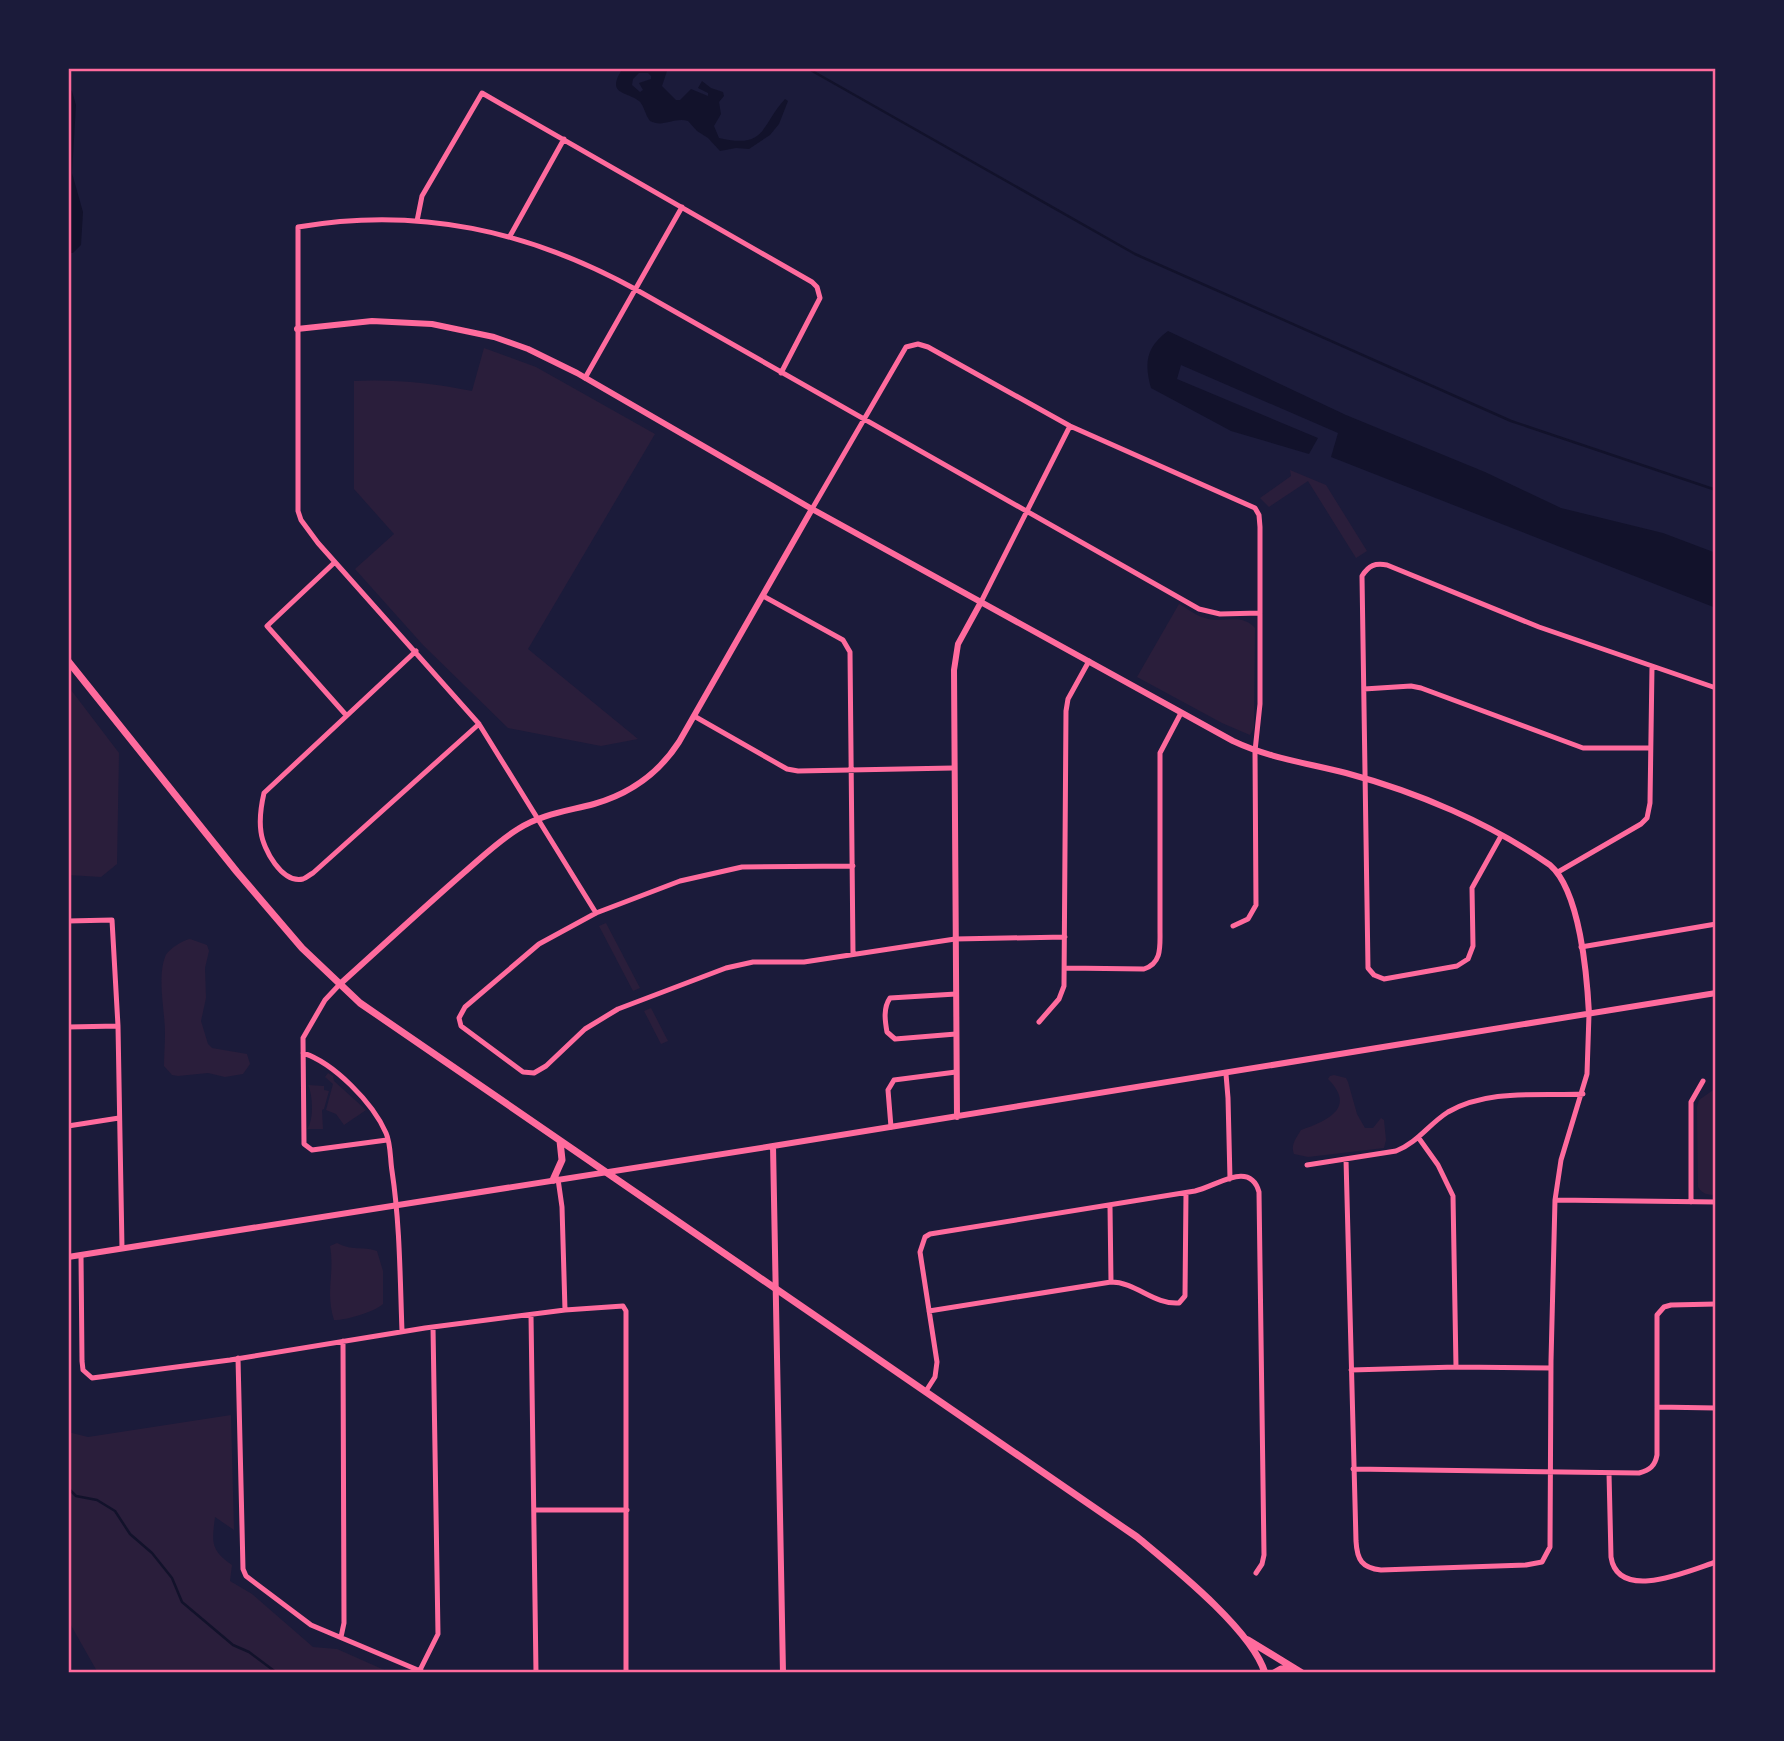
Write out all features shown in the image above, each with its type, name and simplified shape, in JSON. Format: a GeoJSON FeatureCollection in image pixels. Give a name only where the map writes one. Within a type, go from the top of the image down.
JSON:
{"type":"FeatureCollection","features":[{"type":"Feature","properties":{"kind":"main road"},"geometry":{"type":"LineString","coordinates":[[68,661],[237,872],[302,948],[360,1003],[1137,1536],[1198,1590],[1245,1638],[1259,1658],[1265,1673]]}},
{"type":"Feature","properties":{"kind":"main road"},"geometry":{"type":"LineString","coordinates":[[556,1180],[562,1160],[560,1140]]}},
{"type":"Feature","properties":{"kind":"main road"},"geometry":{"type":"LineString","coordinates":[[1245,1638],[1302,1673]]}},
{"type":"Feature","properties":{"kind":"main road"},"geometry":{"type":"LineString","coordinates":[[1274,1673],[1293,1668]]}},
{"type":"Feature","properties":{"kind":"street"},"geometry":{"type":"LineString","coordinates":[[417,221],[422,195],[482,93],[812,282],[820,299],[780,373]]}},
{"type":"Feature","properties":{"kind":"street"},"geometry":{"type":"LineString","coordinates":[[510,236],[564,139]]}},
{"type":"Feature","properties":{"kind":"street"},"geometry":{"type":"LineString","coordinates":[[584,378],[682,207]]}},
{"type":"Feature","properties":{"kind":"street"},"geometry":{"type":"LineString","coordinates":[[597,913],[480,724],[307,530],[298,511],[298,228],[362,219],[453,225],[510,236],[582,262],[635,289],[1199,610],[1220,614],[1260,612]]}},
{"type":"Feature","properties":{"kind":"street"},"geometry":{"type":"LineString","coordinates":[[297,329],[397,321],[452,327],[528,349],[584,378],[812,509],[1181,713],[1255,751],[1365,779],[1461,815],[1541,859],[1558,872],[1573,903],[1581,947],[1589,1014],[1589,1056],[1583,1094],[1561,1160],[1555,1200],[1550,1547],[1542,1562],[1527,1565],[1381,1570],[1365,1567],[1357,1554],[1346,1159]]}},
{"type":"Feature","properties":{"kind":"street"},"geometry":{"type":"LineString","coordinates":[[387,1140],[312,1150],[308,1149],[303,1138],[303,1038],[325,1000],[499,842],[539,818],[608,799],[640,783],[674,750],[906,348],[918,344],[928,347],[1070,426],[1255,508],[1259,515],[1260,704],[1255,751],[1256,905],[1248,919],[1233,926]]}},
{"type":"Feature","properties":{"kind":"street"},"geometry":{"type":"LineString","coordinates":[[957,1117],[954,656],[1070,426]]}},
{"type":"Feature","properties":{"kind":"street"},"geometry":{"type":"LineString","coordinates":[[335,562],[267,626],[346,715]]}},
{"type":"Feature","properties":{"kind":"street"},"geometry":{"type":"LineString","coordinates":[[1501,836],[1472,888],[1473,946],[1468,960],[1457,966],[1384,979],[1374,975],[1368,968],[1362,576],[1367,567],[1377,563],[1387,565],[1539,627],[1716,688]]}},
{"type":"Feature","properties":{"kind":"street"},"geometry":{"type":"LineString","coordinates":[[763,596],[848,645],[850,652],[852,954]]}},
{"type":"Feature","properties":{"kind":"street"},"geometry":{"type":"LineString","coordinates":[[416,651],[264,793],[260,812],[261,836],[268,853],[284,874],[293,879],[303,879],[313,873],[480,724]]}},
{"type":"Feature","properties":{"kind":"street"},"geometry":{"type":"LineString","coordinates":[[1039,1022],[1059,999],[1064,986],[1066,711],[1068,699],[1089,661]]}},
{"type":"Feature","properties":{"kind":"street"},"geometry":{"type":"LineString","coordinates":[[1558,872],[1647,818],[1650,803],[1652,667]]}},
{"type":"Feature","properties":{"kind":"street"},"geometry":{"type":"LineString","coordinates":[[1364,689],[1411,686],[1421,688],[1583,748],[1650,748]]}},
{"type":"Feature","properties":{"kind":"street"},"geometry":{"type":"LineString","coordinates":[[1066,968],[1144,969],[1157,960],[1160,953],[1160,753],[1181,713]]}},
{"type":"Feature","properties":{"kind":"street"},"geometry":{"type":"LineString","coordinates":[[694,716],[787,769],[953,768]]}},
{"type":"Feature","properties":{"kind":"street"},"geometry":{"type":"LineString","coordinates":[[853,866],[742,867],[722,870],[680,881],[597,913],[539,944],[528,953],[465,1007],[461,1012],[461,1026],[523,1072],[534,1073],[546,1066],[584,1029],[618,1009],[726,968],[753,962],[804,962],[955,939],[1065,937]]}},
{"type":"Feature","properties":{"kind":"street"},"geometry":{"type":"LineString","coordinates":[[68,920],[112,920],[118,1026],[122,1248]]}},
{"type":"Feature","properties":{"kind":"street"},"geometry":{"type":"LineString","coordinates":[[1581,947],[1716,924]]}},
{"type":"Feature","properties":{"kind":"street"},"geometry":{"type":"LineString","coordinates":[[68,1257],[1226,1074],[1716,993]]}},
{"type":"Feature","properties":{"kind":"street"},"geometry":{"type":"LineString","coordinates":[[956,994],[890,998],[886,1003],[885,1019],[887,1032],[895,1039],[956,1034]]}},
{"type":"Feature","properties":{"kind":"street"},"geometry":{"type":"LineString","coordinates":[[68,1027],[118,1026]]}},
{"type":"Feature","properties":{"kind":"street"},"geometry":{"type":"LineString","coordinates":[[303,1053],[315,1057],[351,1085],[387,1134],[397,1206],[402,1331]]}},
{"type":"Feature","properties":{"kind":"street"},"geometry":{"type":"LineString","coordinates":[[891,1127],[888,1090],[894,1080],[956,1072]]}},
{"type":"Feature","properties":{"kind":"street"},"geometry":{"type":"LineString","coordinates":[[1226,1074],[1230,1179]]}},
{"type":"Feature","properties":{"kind":"street"},"geometry":{"type":"LineString","coordinates":[[1691,1202],[1691,1102],[1703,1081]]}},
{"type":"Feature","properties":{"kind":"street"},"geometry":{"type":"LineString","coordinates":[[1307,1165],[1396,1151],[1409,1146],[1446,1114],[1466,1103],[1489,1097],[1583,1094]]}},
{"type":"Feature","properties":{"kind":"street"},"geometry":{"type":"LineString","coordinates":[[68,1126],[119,1118]]}},
{"type":"Feature","properties":{"kind":"street"},"geometry":{"type":"LineString","coordinates":[[1418,1137],[1438,1165],[1453,1196],[1456,1367]]}},
{"type":"Feature","properties":{"kind":"street"},"geometry":{"type":"LineString","coordinates":[[774,1146],[783,1673]]}},
{"type":"Feature","properties":{"kind":"street"},"geometry":{"type":"LineString","coordinates":[[926,1391],[935,1377],[937,1367],[920,1251],[921,1243],[927,1236],[1186,1193],[1244,1175],[1250,1177],[1255,1180],[1259,1192],[1265,1555],[1256,1573]]}},
{"type":"Feature","properties":{"kind":"street"},"geometry":{"type":"LineString","coordinates":[[556,1180],[562,1207],[565,1310]]}},
{"type":"Feature","properties":{"kind":"street"},"geometry":{"type":"LineString","coordinates":[[929,1311],[1111,1282],[1122,1282],[1170,1304],[1183,1300],[1186,1279],[1186,1193]]}},
{"type":"Feature","properties":{"kind":"street"},"geometry":{"type":"LineString","coordinates":[[1555,1200],[1716,1202]]}},
{"type":"Feature","properties":{"kind":"street"},"geometry":{"type":"LineString","coordinates":[[1110,1206],[1111,1282]]}},
{"type":"Feature","properties":{"kind":"street"},"geometry":{"type":"LineString","coordinates":[[81,1255],[82,1361],[87,1376],[98,1379],[402,1331],[565,1310],[617,1305],[625,1308],[626,1673]]}},
{"type":"Feature","properties":{"kind":"street"},"geometry":{"type":"LineString","coordinates":[[1353,1469],[1639,1473],[1653,1466],[1657,1455],[1657,1315],[1664,1307],[1671,1305],[1716,1304]]}},
{"type":"Feature","properties":{"kind":"street"},"geometry":{"type":"LineString","coordinates":[[531,1315],[536,1673]]}},
{"type":"Feature","properties":{"kind":"street"},"geometry":{"type":"LineString","coordinates":[[238,1358],[243,1569],[246,1576],[311,1625],[423,1671],[438,1634],[433,1327]]}},
{"type":"Feature","properties":{"kind":"street"},"geometry":{"type":"LineString","coordinates":[[341,1637],[344,1623],[341,1380],[343,1341]]}},
{"type":"Feature","properties":{"kind":"street"},"geometry":{"type":"LineString","coordinates":[[1351,1370],[1551,1368]]}},
{"type":"Feature","properties":{"kind":"street"},"geometry":{"type":"LineString","coordinates":[[1657,1407],[1716,1408]]}},
{"type":"Feature","properties":{"kind":"street"},"geometry":{"type":"LineString","coordinates":[[1609,1473],[1611,1557],[1615,1569],[1622,1575],[1656,1581],[1716,1562]]}},
{"type":"Feature","properties":{"kind":"street"},"geometry":{"type":"LineString","coordinates":[[534,1510],[627,1510]]}},
{"type":"Feature","properties":{"kind":"shaded area"},"geometry":{"type":"Polygon","coordinates":[[[623,68],[668,68],[662,86],[676,100],[680,100],[691,89],[708,96],[708,93],[698,88],[702,81],[723,92],[724,96],[719,102],[721,114],[714,126],[719,138],[735,141],[754,138],[761,133],[785,99],[788,101],[779,124],[770,135],[749,149],[720,151],[688,121],[650,121],[639,101],[619,91],[616,83],[623,68]],[[639,73],[633,79],[632,85],[640,92],[643,90],[639,83],[651,79],[648,73],[639,73]]]}},
{"type":"Feature","properties":{"kind":"shaded area"},"geometry":{"type":"Polygon","coordinates":[[[68,88],[72,91],[76,105],[72,173],[83,212],[81,245],[73,253],[68,253],[68,88]]]}},
{"type":"Feature","properties":{"kind":"shaded area"},"geometry":{"type":"Polygon","coordinates":[[[1168,331],[1346,415],[1485,472],[1561,508],[1663,533],[1716,553],[1716,608],[1331,457],[1338,433],[1181,365],[1177,379],[1318,438],[1309,454],[1231,431],[1151,388],[1148,363],[1151,349],[1168,331]]]}},
{"type":"Feature","properties":{"kind":"shaded area"},"geometry":{"type":"Polygon","coordinates":[[[484,348],[536,367],[655,434],[528,649],[638,739],[601,746],[508,728],[423,645],[355,569],[394,534],[354,489],[354,381],[413,382],[472,391],[484,348]]]}},
{"type":"Feature","properties":{"kind":"shaded area"},"geometry":{"type":"Polygon","coordinates":[[[1290,470],[1326,485],[1367,551],[1356,558],[1308,481],[1269,507],[1260,498],[1291,476],[1290,470]]]}},
{"type":"Feature","properties":{"kind":"shaded area"},"geometry":{"type":"Polygon","coordinates":[[[1179,604],[1202,617],[1238,619],[1255,628],[1254,728],[1250,735],[1222,723],[1137,677],[1179,604]]]}},
{"type":"Feature","properties":{"kind":"shaded area"},"geometry":{"type":"Polygon","coordinates":[[[68,686],[119,753],[117,864],[101,877],[68,875],[68,686]]]}},
{"type":"Feature","properties":{"kind":"shaded area"},"geometry":{"type":"Polygon","coordinates":[[[606,923],[640,988],[633,991],[599,926],[606,923]]]}},
{"type":"Feature","properties":{"kind":"shaded area"},"geometry":{"type":"Polygon","coordinates":[[[190,939],[207,945],[209,951],[205,968],[206,998],[201,1021],[208,1044],[212,1048],[247,1054],[250,1064],[243,1074],[225,1077],[208,1073],[178,1076],[172,1075],[164,1066],[165,1033],[161,984],[163,965],[169,951],[190,939]]]}},
{"type":"Feature","properties":{"kind":"shaded area"},"geometry":{"type":"Polygon","coordinates":[[[651,1008],[668,1041],[661,1044],[644,1011],[651,1008]]]}},
{"type":"Feature","properties":{"kind":"shaded area"},"geometry":{"type":"Polygon","coordinates":[[[328,1073],[366,1110],[344,1125],[336,1114],[326,1110],[333,1084],[325,1077],[328,1073]]]}},
{"type":"Feature","properties":{"kind":"shaded area"},"geometry":{"type":"Polygon","coordinates":[[[1334,1075],[1346,1078],[1357,1114],[1365,1128],[1373,1128],[1381,1118],[1384,1120],[1384,1148],[1308,1157],[1294,1154],[1293,1144],[1301,1130],[1329,1118],[1339,1106],[1340,1098],[1328,1079],[1334,1075]]]}},
{"type":"Feature","properties":{"kind":"shaded area"},"geometry":{"type":"Polygon","coordinates":[[[308,1085],[324,1086],[324,1090],[329,1091],[322,1110],[323,1129],[307,1129],[312,1107],[308,1085]]]}},
{"type":"Feature","properties":{"kind":"shaded area"},"geometry":{"type":"Polygon","coordinates":[[[1716,1088],[1716,1195],[1706,1194],[1698,1187],[1697,1107],[1699,1100],[1716,1088]]]}},
{"type":"Feature","properties":{"kind":"shaded area"},"geometry":{"type":"Polygon","coordinates":[[[337,1243],[377,1251],[383,1271],[383,1304],[360,1315],[334,1320],[330,1300],[330,1246],[337,1243]]]}},
{"type":"Feature","properties":{"kind":"shaded area"},"geometry":{"type":"Polygon","coordinates":[[[231,1415],[234,1530],[215,1517],[213,1533],[216,1550],[232,1565],[230,1581],[252,1594],[313,1647],[337,1649],[391,1673],[98,1673],[68,1620],[68,1432],[88,1437],[231,1415]]]}},
{"type":"Feature","properties":{"kind":"waterway"},"geometry":{"type":"LineString","coordinates":[[807,68],[1135,254],[1511,421],[1716,490]]}},
{"type":"Feature","properties":{"kind":"waterway"},"geometry":{"type":"LineString","coordinates":[[68,1488],[76,1496],[97,1500],[115,1511],[130,1534],[152,1553],[172,1578],[182,1602],[233,1645],[249,1652],[277,1673]]}}]}
